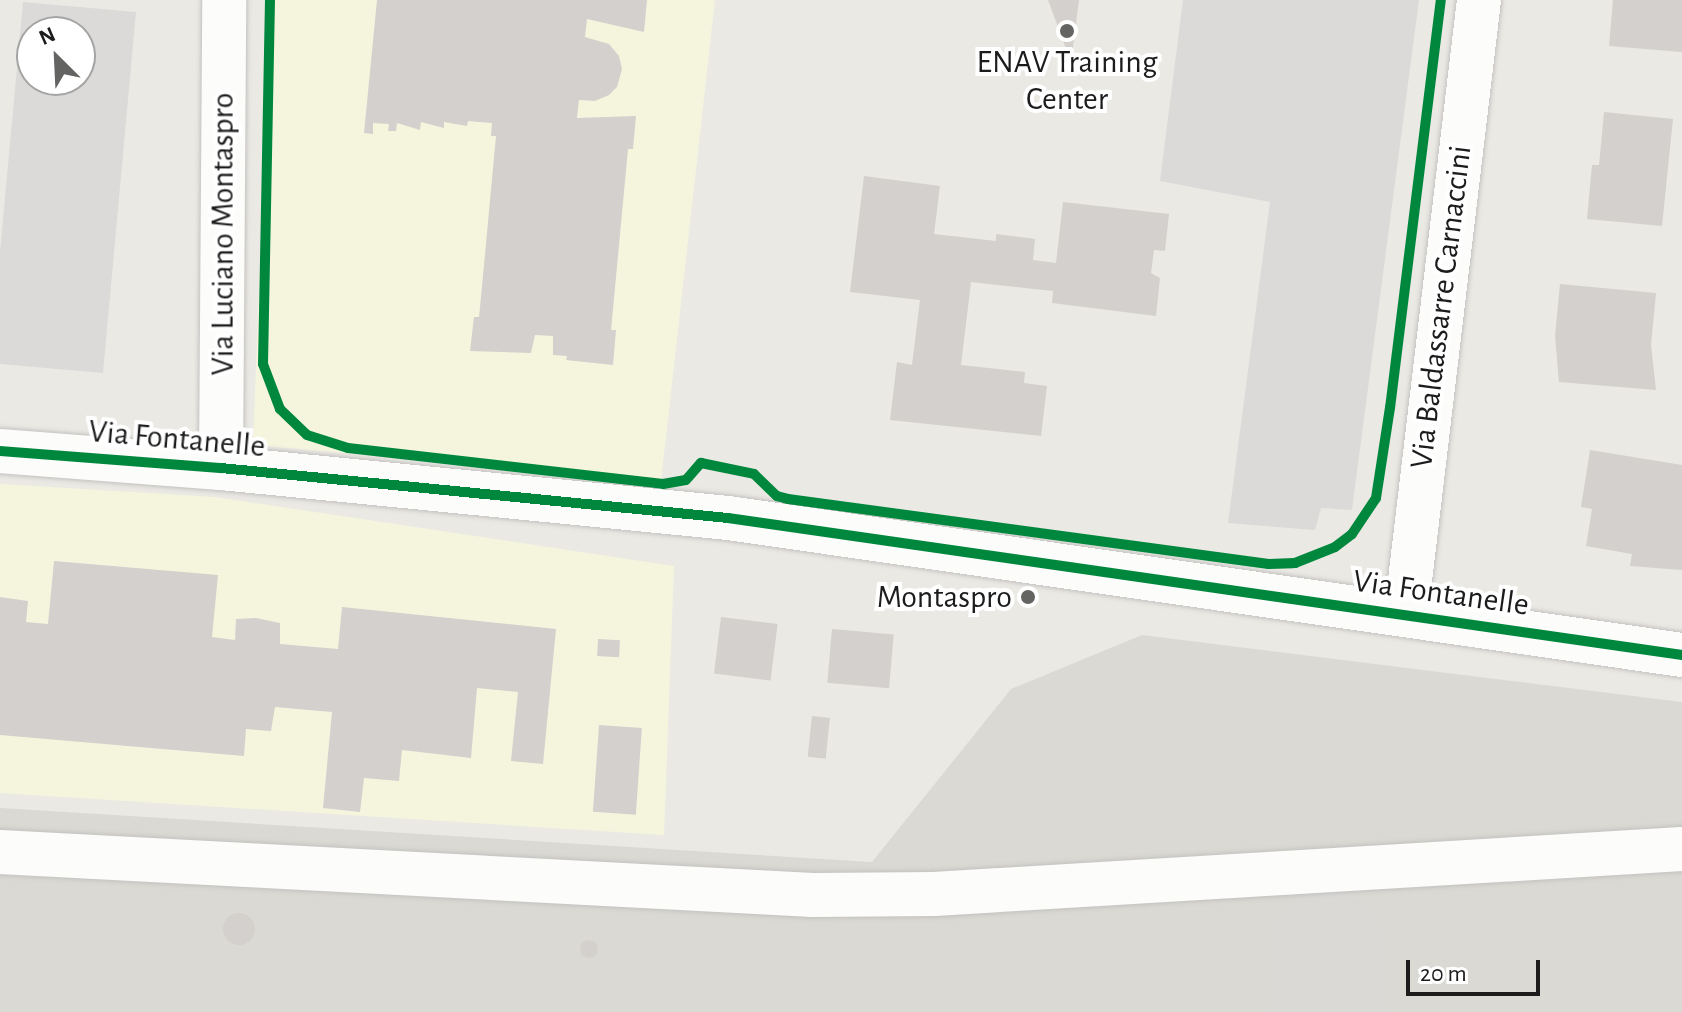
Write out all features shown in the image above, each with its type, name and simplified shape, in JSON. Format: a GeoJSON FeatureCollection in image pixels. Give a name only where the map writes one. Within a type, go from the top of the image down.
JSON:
{"type":"FeatureCollection","features":[{"type":"Feature","properties":{"kind":"street","name":"Via Luciano Montaspro"},"geometry":{"type":"LineString","coordinates":[[221,468],[224,0]]}},
{"type":"Feature","properties":{"kind":"street","name":"Via Baldassarre Carnaccini"},"geometry":{"type":"LineString","coordinates":[[1406,614],[1479,0]]}},
{"type":"Feature","properties":{"kind":"street","name":"Via Fontanelle"},"geometry":{"type":"LineString","coordinates":[[0,451],[221,468],[728,518],[1682,655]]}},
{"type":"Feature","properties":{"kind":"street"},"geometry":{"type":"LineString","coordinates":[[0,852],[813,895],[888,895],[1330,873],[1682,849]]}},
{"type":"Feature","properties":{"kind":"shaded area"},"geometry":{"type":"Polygon","coordinates":[[[270,0],[715,0],[661,481],[253,445],[270,0]]]}},
{"type":"Feature","properties":{"kind":"shaded area"},"geometry":{"type":"Polygon","coordinates":[[[1183,0],[1419,0],[1352,510],[1321,508],[1315,530],[1228,523],[1270,202],[1160,181],[1183,0]]]}},
{"type":"Feature","properties":{"kind":"shaded area"},"geometry":{"type":"Polygon","coordinates":[[[23,2],[136,12],[103,373],[0,364],[0,252],[16,78],[16,96],[96,96],[96,16],[22,16],[23,2]]]}},
{"type":"Feature","properties":{"kind":"shaded area"},"geometry":{"type":"Polygon","coordinates":[[[0,484],[215,497],[674,566],[664,835],[0,793],[0,484]]]}},
{"type":"Feature","properties":{"kind":"shaded area"},"geometry":{"type":"Polygon","coordinates":[[[1142,635],[1682,702],[1682,1012],[0,1012],[0,808],[872,862],[1011,689],[1142,635]]]}},
{"type":"Feature","properties":{"kind":"building"},"geometry":{"type":"Polygon","coordinates":[[[377,0],[647,0],[644,32],[587,19],[585,37],[609,44],[619,56],[622,69],[617,87],[609,95],[595,101],[579,100],[577,118],[636,116],[633,149],[628,149],[611,330],[616,330],[613,365],[566,360],[567,356],[553,355],[553,336],[535,335],[531,353],[470,351],[474,317],[479,317],[496,136],[491,136],[492,123],[468,121],[467,126],[444,122],[444,128],[421,122],[420,130],[397,123],[396,131],[388,131],[389,124],[373,123],[373,134],[364,133],[377,0]]]}},
{"type":"Feature","properties":{"kind":"building","name":"ENAV Training Center"},"geometry":{"type":"Polygon","coordinates":[[[1048,0],[1079,0],[1071,62],[1048,0]]]}},
{"type":"Feature","properties":{"kind":"building"},"geometry":{"type":"Polygon","coordinates":[[[1613,0],[1682,0],[1682,52],[1609,46],[1613,0]]]}},
{"type":"Feature","properties":{"kind":"building"},"geometry":{"type":"Polygon","coordinates":[[[1604,112],[1673,119],[1662,226],[1587,219],[1592,165],[1599,165],[1604,112]]]}},
{"type":"Feature","properties":{"kind":"building"},"geometry":{"type":"Polygon","coordinates":[[[864,176],[940,186],[934,234],[996,241],[996,234],[1035,239],[1033,260],[1056,263],[1063,202],[1169,214],[1165,251],[1154,250],[1151,273],[1160,278],[1156,316],[1052,303],[1053,291],[971,282],[961,365],[1025,372],[1024,383],[1047,386],[1041,436],[890,420],[897,362],[912,365],[920,300],[850,292],[864,176]]]}},
{"type":"Feature","properties":{"kind":"building"},"geometry":{"type":"Polygon","coordinates":[[[1560,284],[1656,293],[1651,345],[1656,390],[1559,382],[1555,336],[1560,284]]]}},
{"type":"Feature","properties":{"kind":"building"},"geometry":{"type":"Polygon","coordinates":[[[1590,450],[1682,465],[1682,570],[1630,566],[1632,554],[1586,546],[1592,509],[1581,507],[1590,450]]]}},
{"type":"Feature","properties":{"kind":"building"},"geometry":{"type":"Polygon","coordinates":[[[54,561],[218,575],[212,637],[235,640],[236,619],[256,618],[280,623],[280,644],[338,649],[342,607],[556,629],[543,764],[511,761],[518,692],[477,688],[471,758],[402,750],[399,781],[364,778],[360,812],[323,808],[332,712],[275,707],[271,731],[246,729],[244,756],[0,735],[0,597],[28,601],[26,622],[48,624],[54,561]]]}},
{"type":"Feature","properties":{"kind":"building"},"geometry":{"type":"Polygon","coordinates":[[[721,617],[778,624],[771,681],[714,674],[721,617]]]}},
{"type":"Feature","properties":{"kind":"building"},"geometry":{"type":"Polygon","coordinates":[[[832,629],[894,634],[889,688],[827,683],[832,629]]]}},
{"type":"Feature","properties":{"kind":"building"},"geometry":{"type":"Polygon","coordinates":[[[598,639],[620,640],[619,657],[597,656],[598,639]]]}},
{"type":"Feature","properties":{"kind":"building"},"geometry":{"type":"Polygon","coordinates":[[[812,716],[830,718],[826,759],[808,757],[812,716]]]}},
{"type":"Feature","properties":{"kind":"building"},"geometry":{"type":"Polygon","coordinates":[[[599,725],[642,728],[636,815],[593,812],[599,725]]]}},
{"type":"Feature","properties":{"kind":"building"},"geometry":{"type":"Polygon","coordinates":[[[239,913],[250,918],[255,929],[250,940],[239,945],[228,940],[223,929],[228,918],[239,913]]]}},
{"type":"Feature","properties":{"kind":"building"},"geometry":{"type":"Polygon","coordinates":[[[589,940],[598,949],[589,958],[580,949],[589,940]]]}},
{"type":"Feature","properties":{"kind":"taxiway"},"geometry":{"type":"LineString","coordinates":[[1326,949],[1329,1012]]}},
{"type":"Feature","properties":{"kind":"cycle path"},"geometry":{"type":"LineString","coordinates":[[270,0],[263,364],[280,409],[307,435],[348,448],[663,484],[686,480],[701,463],[754,474],[777,496],[788,499],[1269,564],[1295,563],[1335,547],[1352,534],[1376,498],[1441,0]]}},
{"type":"Feature","properties":{"kind":"cycle path"},"geometry":{"type":"LineString","coordinates":[[0,451],[221,468],[728,518],[1682,655]]}},
{"type":"Feature","properties":{"kind":"place","name":"ENAV Training Center"},"geometry":{"type":"Point","coordinates":[1067,31]}},
{"type":"Feature","properties":{"kind":"place","name":"Montaspro"},"geometry":{"type":"Point","coordinates":[1028,597]}}]}
